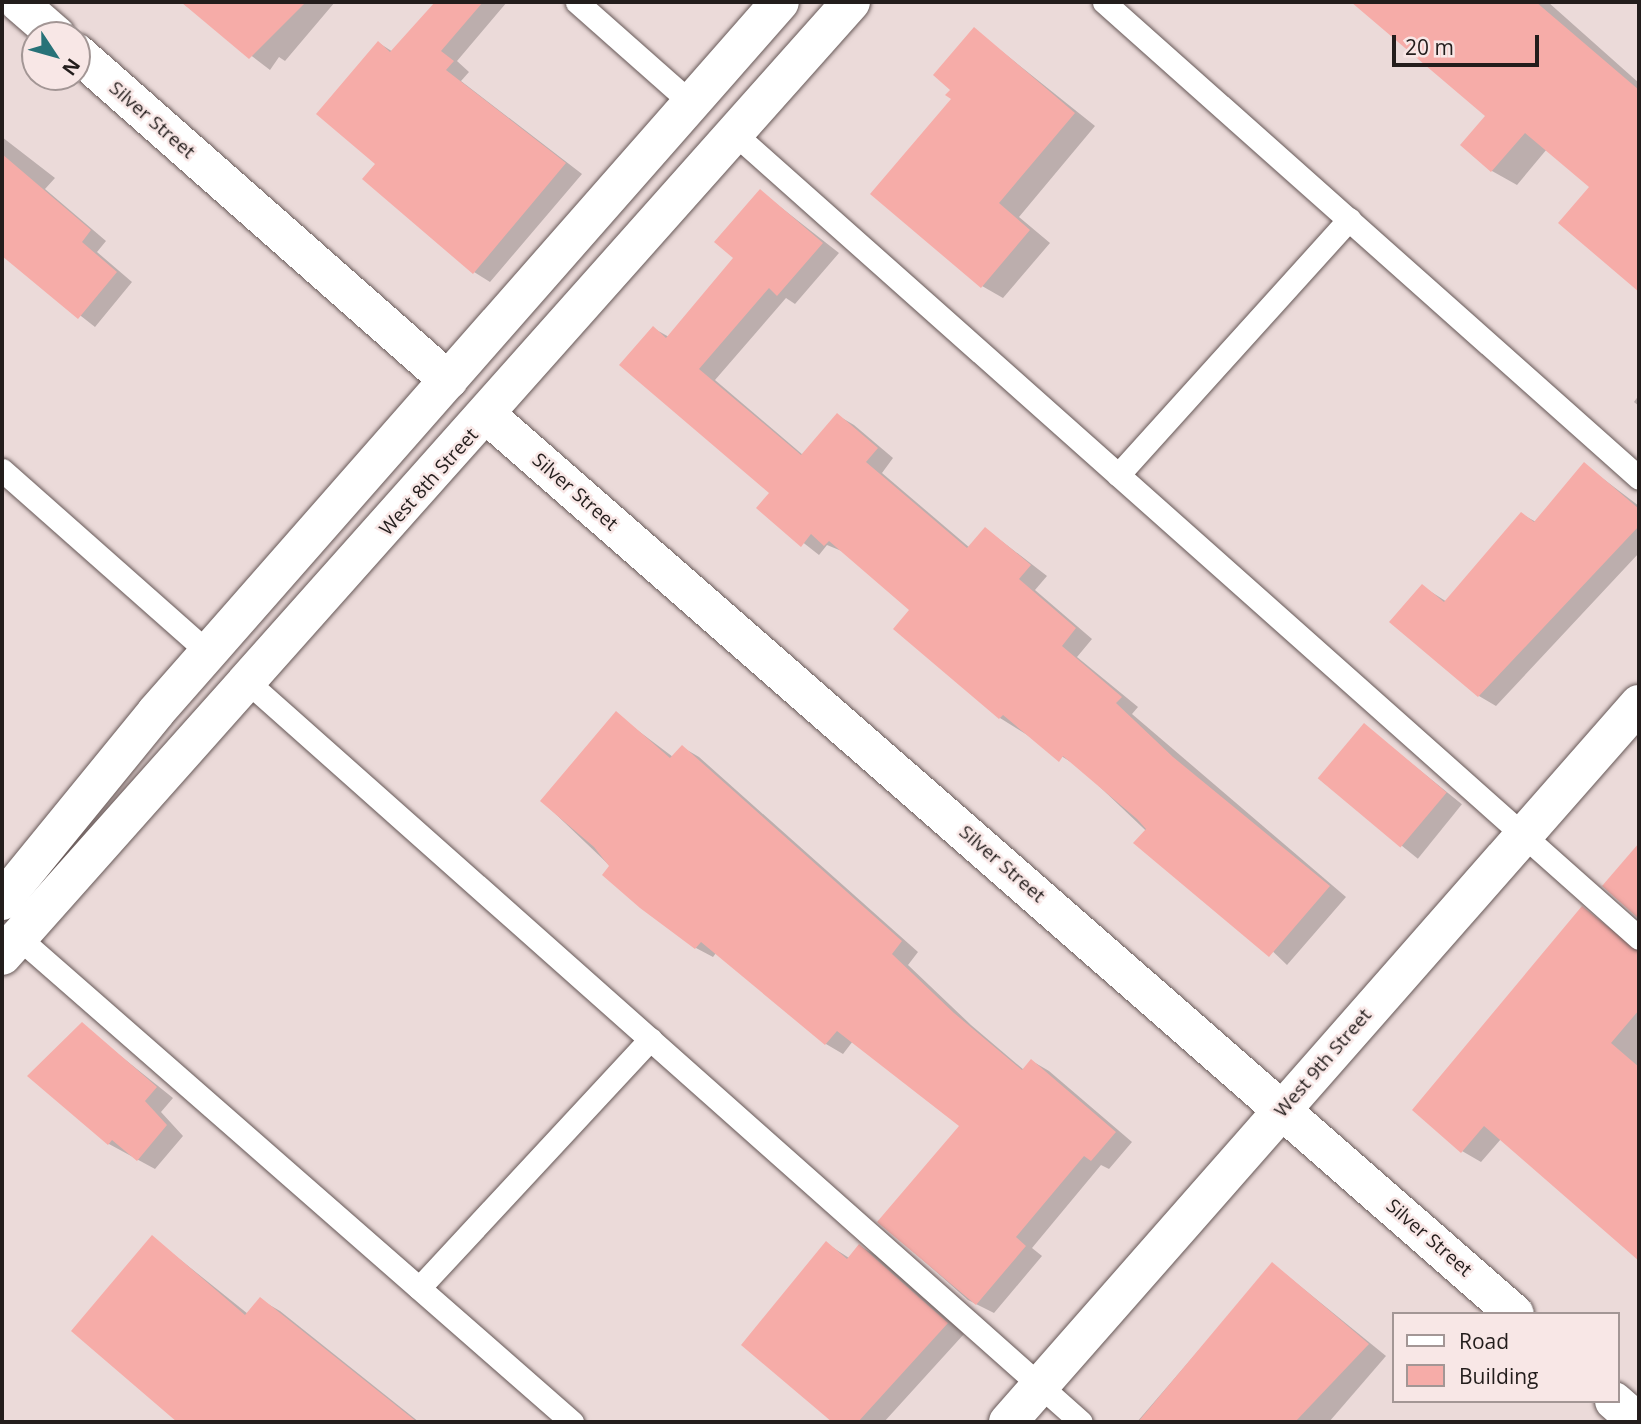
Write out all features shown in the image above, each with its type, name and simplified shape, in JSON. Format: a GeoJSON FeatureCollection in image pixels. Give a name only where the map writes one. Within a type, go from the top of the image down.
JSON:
{"type":"FeatureCollection","features":[{"type":"Feature","properties":{"kind":"street"},"geometry":{"type":"LineString","coordinates":[[18,2],[40,21]]}},
{"type":"Feature","properties":{"kind":"street"},"geometry":{"type":"LineString","coordinates":[[2,901],[209,653],[780,2]]}},
{"type":"Feature","properties":{"kind":"street","name":"West 8th Street"},"geometry":{"type":"LineString","coordinates":[[10,947],[250,684],[851,2]]}},
{"type":"Feature","properties":{"kind":"street","name":"Silver Street"},"geometry":{"type":"LineString","coordinates":[[91,65],[448,380]]}},
{"type":"Feature","properties":{"kind":"street","name":"Silver Street"},"geometry":{"type":"LineString","coordinates":[[488,415],[1513,1312]]}},
{"type":"Feature","properties":{"kind":"street","name":"West 9th Street"},"geometry":{"type":"LineString","coordinates":[[1008,1422],[1639,704]]}},
{"type":"Feature","properties":{"kind":"street"},"geometry":{"type":"LineString","coordinates":[[1616,1403],[1638,1422]]}},
{"type":"Feature","properties":{"kind":"lane"},"geometry":{"type":"LineString","coordinates":[[577,2],[691,103]]}},
{"type":"Feature","properties":{"kind":"lane"},"geometry":{"type":"LineString","coordinates":[[1104,2],[1639,478]]}},
{"type":"Feature","properties":{"kind":"lane"},"geometry":{"type":"LineString","coordinates":[[735,134],[1639,938]]}},
{"type":"Feature","properties":{"kind":"lane"},"geometry":{"type":"LineString","coordinates":[[1118,475],[1349,219]]}},
{"type":"Feature","properties":{"kind":"lane"},"geometry":{"type":"LineString","coordinates":[[2,470],[209,653]]}},
{"type":"Feature","properties":{"kind":"lane"},"geometry":{"type":"LineString","coordinates":[[250,684],[1081,1422]]}},
{"type":"Feature","properties":{"kind":"lane"},"geometry":{"type":"LineString","coordinates":[[10,947],[419,1288],[572,1422]]}},
{"type":"Feature","properties":{"kind":"lane"},"geometry":{"type":"LineString","coordinates":[[419,1288],[650,1040]]}},
{"type":"Feature","properties":{"kind":"building"},"geometry":{"type":"Polygon","coordinates":[[[181,2],[306,2],[249,59],[181,2]]]}},
{"type":"Feature","properties":{"kind":"building"},"geometry":{"type":"Polygon","coordinates":[[[435,2],[483,2],[441,51],[454,61],[446,70],[566,163],[473,274],[362,179],[375,164],[316,114],[378,41],[390,52],[435,2]]]}},
{"type":"Feature","properties":{"kind":"building"},"geometry":{"type":"Polygon","coordinates":[[[1351,2],[1536,2],[1639,90],[1639,292],[1558,223],[1589,187],[1525,133],[1491,172],[1460,145],[1485,116],[1351,2]]]}},
{"type":"Feature","properties":{"kind":"building"},"geometry":{"type":"Polygon","coordinates":[[[974,27],[1075,113],[999,203],[1030,230],[981,288],[870,194],[951,99],[945,95],[950,90],[933,75],[974,27]]]}},
{"type":"Feature","properties":{"kind":"building"},"geometry":{"type":"Polygon","coordinates":[[[2,154],[91,230],[82,242],[117,272],[78,319],[2,256],[2,154]]]}},
{"type":"Feature","properties":{"kind":"building"},"geometry":{"type":"Polygon","coordinates":[[[760,189],[823,243],[777,296],[769,288],[699,369],[801,455],[837,413],[878,448],[866,462],[967,548],[985,527],[1031,565],[1019,579],[1076,628],[1062,646],[1122,697],[1116,703],[1173,757],[1330,886],[1269,957],[1133,843],[1146,829],[1137,819],[1063,756],[1059,762],[1003,715],[999,719],[893,629],[909,610],[829,541],[824,546],[811,534],[801,547],[756,508],[769,493],[619,365],[653,326],[666,338],[733,258],[714,242],[760,189]]]}},
{"type":"Feature","properties":{"kind":"building"},"geometry":{"type":"Polygon","coordinates":[[[1584,462],[1639,509],[1639,526],[1478,697],[1389,622],[1422,584],[1444,602],[1521,512],[1534,522],[1584,462]]]}},
{"type":"Feature","properties":{"kind":"building"},"geometry":{"type":"Polygon","coordinates":[[[616,711],[670,758],[682,745],[902,941],[892,954],[954,1013],[1022,1070],[1031,1059],[1116,1132],[1091,1161],[1084,1156],[1016,1237],[1026,1246],[976,1305],[877,1222],[959,1126],[837,1031],[825,1045],[701,942],[695,949],[640,908],[602,875],[609,866],[594,847],[540,801],[616,711]]]}},
{"type":"Feature","properties":{"kind":"building"},"geometry":{"type":"Polygon","coordinates":[[[1364,723],[1447,792],[1400,848],[1318,778],[1364,723]]]}},
{"type":"Feature","properties":{"kind":"building"},"geometry":{"type":"Polygon","coordinates":[[[1639,843],[1639,919],[1602,886],[1639,843]]]}},
{"type":"Feature","properties":{"kind":"building"},"geometry":{"type":"Polygon","coordinates":[[[1582,906],[1639,952],[1639,1010],[1611,1043],[1639,1067],[1639,1261],[1484,1126],[1461,1153],[1412,1110],[1582,906]]]}},
{"type":"Feature","properties":{"kind":"building"},"geometry":{"type":"Polygon","coordinates":[[[82,1022],[157,1087],[145,1101],[167,1125],[137,1161],[112,1140],[108,1145],[27,1076],[82,1022]]]}},
{"type":"Feature","properties":{"kind":"building"},"geometry":{"type":"Polygon","coordinates":[[[152,1235],[245,1315],[260,1297],[417,1422],[177,1422],[71,1331],[152,1235]]]}},
{"type":"Feature","properties":{"kind":"building"},"geometry":{"type":"Polygon","coordinates":[[[826,1241],[847,1259],[859,1244],[948,1323],[858,1422],[832,1422],[741,1345],[826,1241]]]}},
{"type":"Feature","properties":{"kind":"building"},"geometry":{"type":"Polygon","coordinates":[[[1272,1262],[1369,1344],[1295,1422],[1138,1422],[1272,1262]]]}}]}
